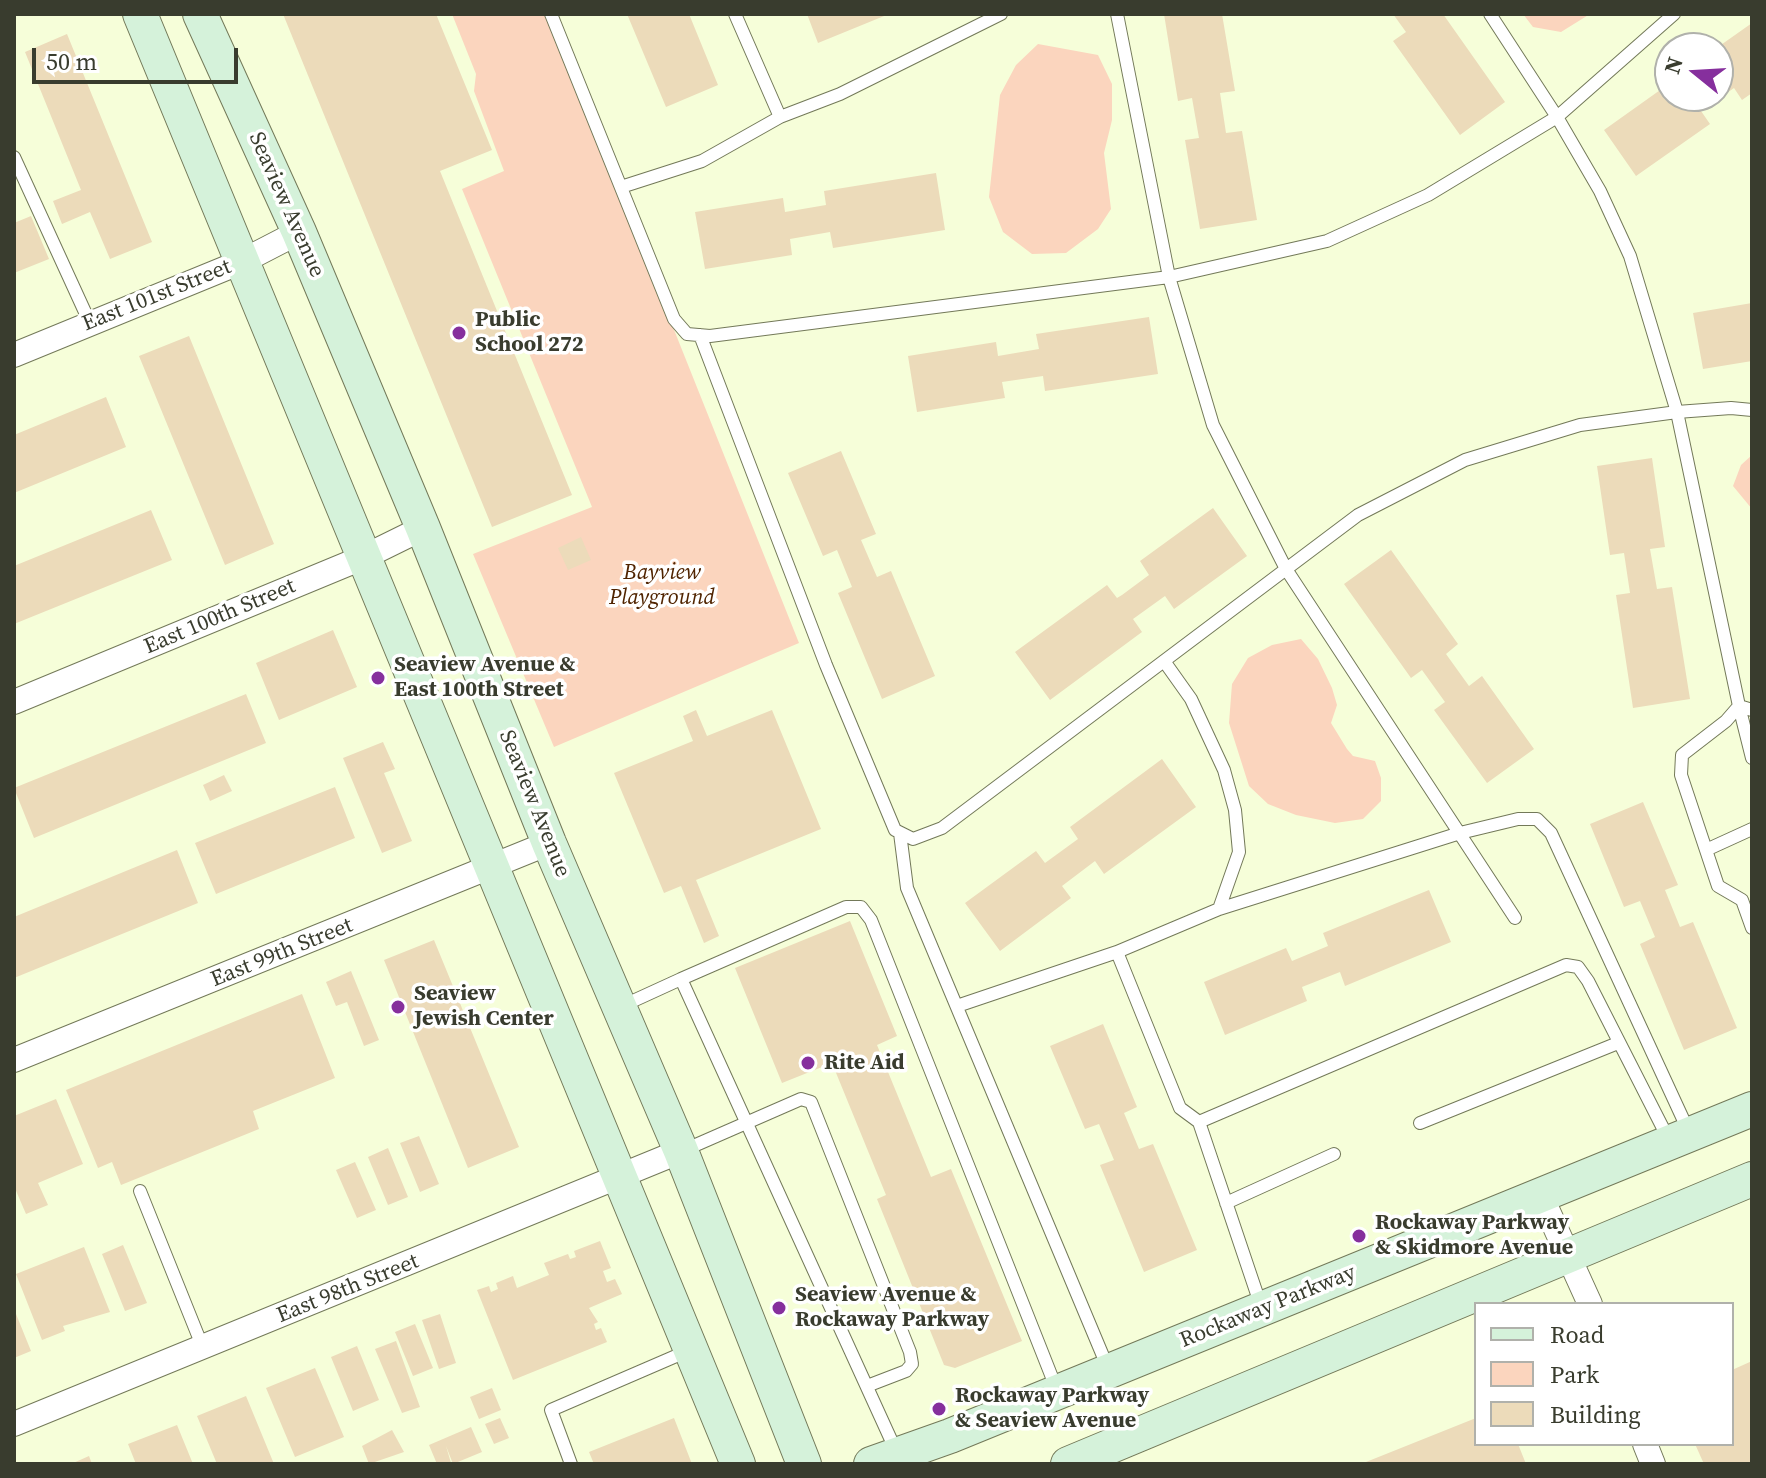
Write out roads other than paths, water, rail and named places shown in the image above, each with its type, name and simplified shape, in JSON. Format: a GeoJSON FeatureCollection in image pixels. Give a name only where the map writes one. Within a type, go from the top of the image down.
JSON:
{"type":"FeatureCollection","features":[{"type":"Feature","properties":{"kind":"street"},"geometry":{"type":"LineString","coordinates":[[140,14],[738,1464]]}},
{"type":"Feature","properties":{"kind":"street","name":"Seaview Avenue"},"geometry":{"type":"LineString","coordinates":[[200,14],[299,232],[423,528],[549,843],[681,1151],[804,1464]]}},
{"type":"Feature","properties":{"kind":"street","name":"East 101st Street"},"geometry":{"type":"LineString","coordinates":[[14,355],[241,262],[299,232]]}},
{"type":"Feature","properties":{"kind":"street","name":"East 100th Street"},"geometry":{"type":"LineString","coordinates":[[14,702],[362,558],[423,528]]}},
{"type":"Feature","properties":{"kind":"street","name":"East 99th Street"},"geometry":{"type":"LineString","coordinates":[[14,1060],[549,843]]}},
{"type":"Feature","properties":{"kind":"street","name":"Rockaway Parkway"},"geometry":{"type":"LineString","coordinates":[[884,1459],[1058,1392],[1752,1109]]}},
{"type":"Feature","properties":{"kind":"street","name":"East 98th Street"},"geometry":{"type":"LineString","coordinates":[[14,1424],[681,1151]]}},
{"type":"Feature","properties":{"kind":"street"},"geometry":{"type":"LineString","coordinates":[[1068,1464],[1752,1179]]}},
{"type":"Feature","properties":{"kind":"street"},"geometry":{"type":"LineString","coordinates":[[1541,1196],[1589,1302]]}},
{"type":"Feature","properties":{"kind":"lane"},"geometry":{"type":"LineString","coordinates":[[551,14],[674,319],[687,334],[700,335],[1169,277],[1327,241],[1428,195],[1557,117],[1674,14]]}},
{"type":"Feature","properties":{"kind":"lane"},"geometry":{"type":"LineString","coordinates":[[735,14],[780,117]]}},
{"type":"Feature","properties":{"kind":"lane"},"geometry":{"type":"LineString","coordinates":[[621,187],[702,161],[780,117],[840,94],[1001,14]]}},
{"type":"Feature","properties":{"kind":"lane"},"geometry":{"type":"LineString","coordinates":[[1117,14],[1169,277],[1213,425],[1286,569],[1515,918]]}},
{"type":"Feature","properties":{"kind":"lane"},"geometry":{"type":"LineString","coordinates":[[1490,14],[1557,117],[1600,191],[1630,256],[1677,412],[1752,758]]}},
{"type":"Feature","properties":{"kind":"lane"},"geometry":{"type":"LineString","coordinates":[[14,157],[17,172],[90,323]]}},
{"type":"Feature","properties":{"kind":"lane"},"geometry":{"type":"LineString","coordinates":[[700,335],[826,665],[895,830],[913,839],[942,828],[1358,515],[1465,460],[1580,425],[1677,412],[1731,408],[1752,410]]}},
{"type":"Feature","properties":{"kind":"lane"},"geometry":{"type":"LineString","coordinates":[[1164,661],[1191,699],[1224,770],[1235,810],[1239,852],[1219,909]]}},
{"type":"Feature","properties":{"kind":"lane"},"geometry":{"type":"LineString","coordinates":[[1739,706],[1752,710]]}},
{"type":"Feature","properties":{"kind":"lane"},"geometry":{"type":"LineString","coordinates":[[1739,706],[1726,721],[1682,755],[1681,775],[1718,886],[1747,898],[1752,928]]}},
{"type":"Feature","properties":{"kind":"lane"},"geometry":{"type":"LineString","coordinates":[[957,1006],[1117,952],[1219,909],[1460,833],[1518,819],[1537,819],[1551,833],[1680,1138]]}},
{"type":"Feature","properties":{"kind":"lane"},"geometry":{"type":"LineString","coordinates":[[1706,850],[1752,829]]}},
{"type":"Feature","properties":{"kind":"lane"},"geometry":{"type":"LineString","coordinates":[[900,833],[907,888],[1110,1371]]}},
{"type":"Feature","properties":{"kind":"lane"},"geometry":{"type":"LineString","coordinates":[[619,1007],[846,907],[861,907],[871,920],[1058,1392]]}},
{"type":"Feature","properties":{"kind":"lane"},"geometry":{"type":"LineString","coordinates":[[1117,952],[1180,1108],[1199,1122],[1262,1309]]}},
{"type":"Feature","properties":{"kind":"lane"},"geometry":{"type":"LineString","coordinates":[[1199,1122],[1566,965],[1578,967],[1588,981],[1618,1043],[1680,1138]]}},
{"type":"Feature","properties":{"kind":"lane"},"geometry":{"type":"LineString","coordinates":[[681,979],[867,1386],[884,1459]]}},
{"type":"Feature","properties":{"kind":"lane"},"geometry":{"type":"LineString","coordinates":[[1420,1123],[1618,1043]]}},
{"type":"Feature","properties":{"kind":"lane"},"geometry":{"type":"LineString","coordinates":[[681,1151],[801,1099],[811,1102],[910,1352],[912,1364],[906,1371],[867,1386]]}},
{"type":"Feature","properties":{"kind":"lane"},"geometry":{"type":"LineString","coordinates":[[1226,1203],[1334,1154]]}},
{"type":"Feature","properties":{"kind":"lane"},"geometry":{"type":"LineString","coordinates":[[140,1191],[203,1348]]}},
{"type":"Feature","properties":{"kind":"lane"},"geometry":{"type":"LineString","coordinates":[[571,1464],[551,1410],[690,1349]]}},
{"type":"Feature","properties":{"kind":"place","name":"Public School 272"},"geometry":{"type":"Point","coordinates":[459,333]}},
{"type":"Feature","properties":{"kind":"place","name":"Seaview Avenue & East 100th Street"},"geometry":{"type":"Point","coordinates":[378,678]}},
{"type":"Feature","properties":{"kind":"place","name":"Seaview Jewish Center"},"geometry":{"type":"Point","coordinates":[398,1007]}},
{"type":"Feature","properties":{"kind":"place","name":"Rite Aid"},"geometry":{"type":"Point","coordinates":[808,1063]}},
{"type":"Feature","properties":{"kind":"place","name":"Rockaway Parkway & Skidmore Avenue"},"geometry":{"type":"Point","coordinates":[1359,1236]}},
{"type":"Feature","properties":{"kind":"place","name":"Seaview Avenue & Rockaway Parkway"},"geometry":{"type":"Point","coordinates":[779,1308]}},
{"type":"Feature","properties":{"kind":"place","name":"Rockaway Parkway & Seaview Avenue"},"geometry":{"type":"Point","coordinates":[939,1409]}},
{"type":"Feature","properties":{"kind":"park label","name":"Bayview Playground"},"geometry":{"type":"Point","coordinates":[662,586]}}]}
